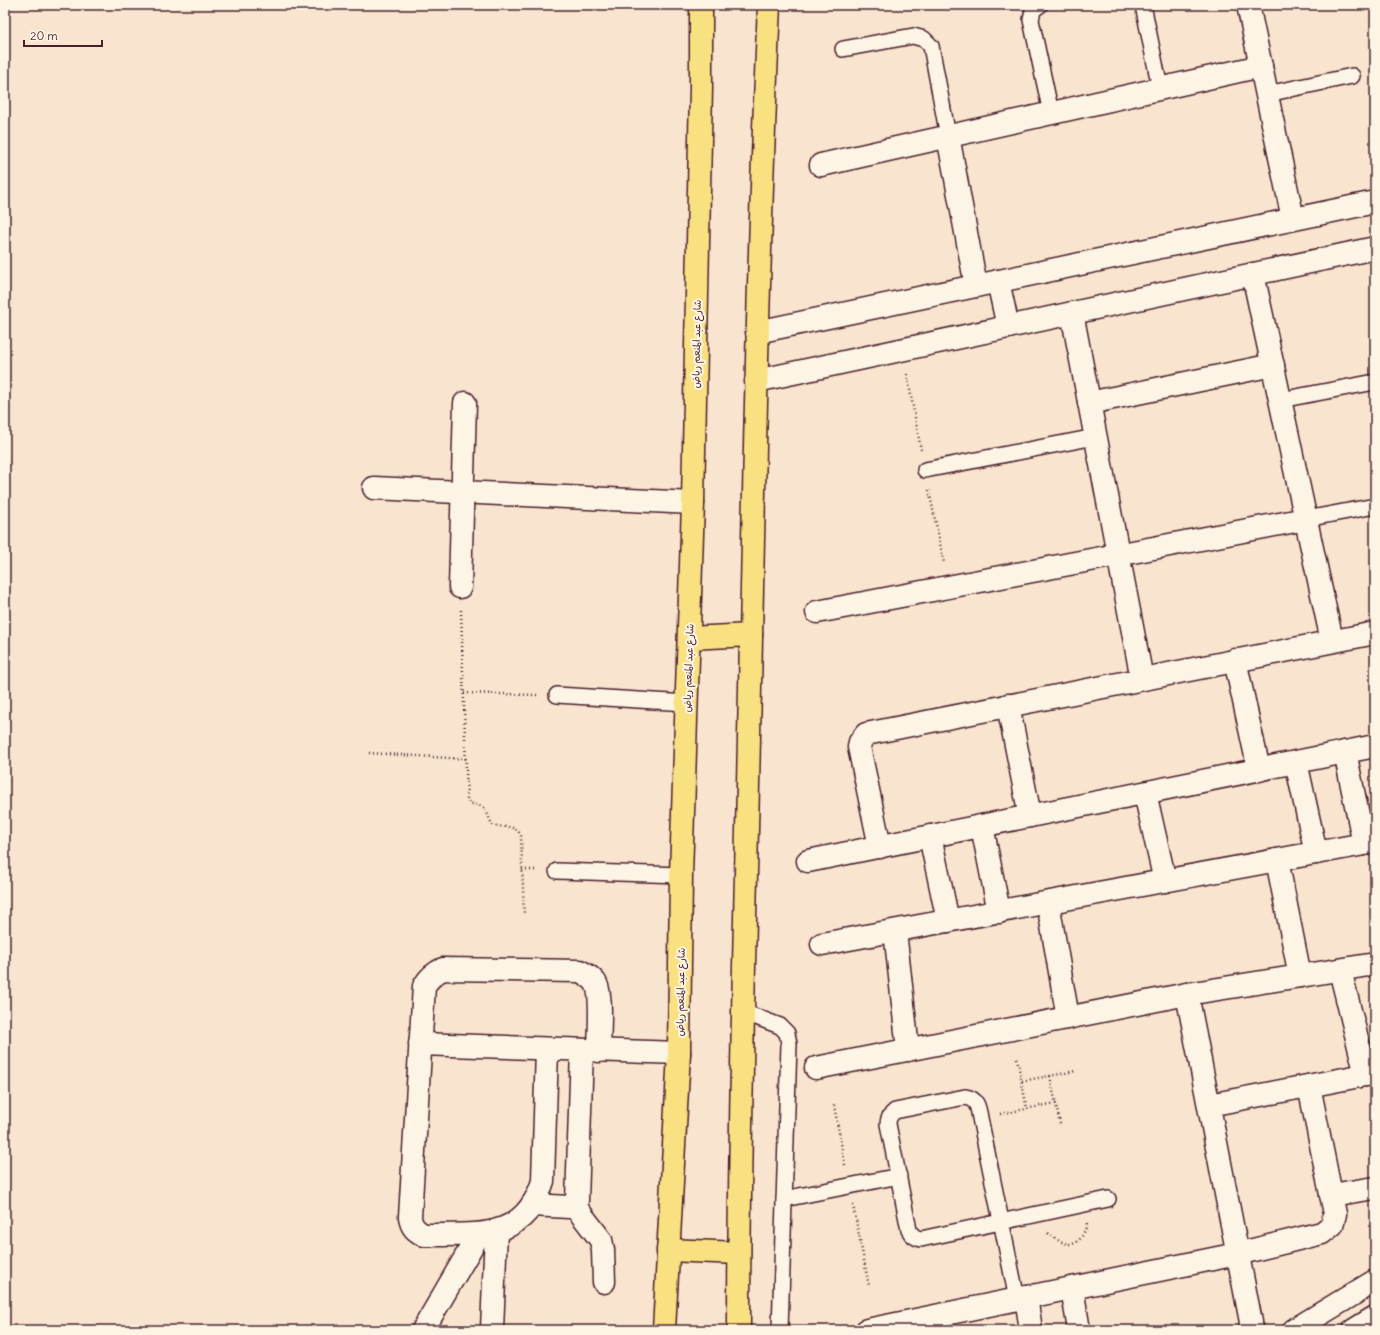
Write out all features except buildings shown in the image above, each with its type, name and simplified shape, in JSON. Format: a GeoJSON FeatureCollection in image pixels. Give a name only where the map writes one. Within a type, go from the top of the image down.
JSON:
{"type":"FeatureCollection","features":[{"type":"Feature","properties":{"kind":"main road","name":"شارع عبد المنعم رياض"},"geometry":{"type":"LineString","coordinates":[[664,1330],[679,1053],[681,875],[693,503],[701,95],[701,5]]}},
{"type":"Feature","properties":{"kind":"main road"},"geometry":{"type":"LineString","coordinates":[[739,1330],[743,1012],[756,381],[769,5]]}},
{"type":"Feature","properties":{"kind":"main road"},"geometry":{"type":"LineString","coordinates":[[689,638],[751,635]]}},
{"type":"Feature","properties":{"kind":"main road"},"geometry":{"type":"LineString","coordinates":[[668,1250],[739,1253]]}},
{"type":"Feature","properties":{"kind":"street"},"geometry":{"type":"LineString","coordinates":[[1248,5],[1293,219]]}},
{"type":"Feature","properties":{"kind":"street"},"geometry":{"type":"LineString","coordinates":[[821,165],[1261,66]]}},
{"type":"Feature","properties":{"kind":"street"},"geometry":{"type":"LineString","coordinates":[[948,136],[976,286]]}},
{"type":"Feature","properties":{"kind":"street"},"geometry":{"type":"LineString","coordinates":[[758,332],[1375,202]]}},
{"type":"Feature","properties":{"kind":"street"},"geometry":{"type":"LineString","coordinates":[[756,381],[1375,248]]}},
{"type":"Feature","properties":{"kind":"street"},"geometry":{"type":"LineString","coordinates":[[1253,274],[1332,641]]}},
{"type":"Feature","properties":{"kind":"street"},"geometry":{"type":"LineString","coordinates":[[998,281],[1008,327]]}},
{"type":"Feature","properties":{"kind":"street"},"geometry":{"type":"LineString","coordinates":[[1072,313],[1142,678]]}},
{"type":"Feature","properties":{"kind":"street"},"geometry":{"type":"LineString","coordinates":[[1089,403],[1273,365]]}},
{"type":"Feature","properties":{"kind":"street"},"geometry":{"type":"LineString","coordinates":[[460,587],[465,403]]}},
{"type":"Feature","properties":{"kind":"street"},"geometry":{"type":"LineString","coordinates":[[374,488],[693,503]]}},
{"type":"Feature","properties":{"kind":"street"},"geometry":{"type":"LineString","coordinates":[[817,612],[1306,520]]}},
{"type":"Feature","properties":{"kind":"street"},"geometry":{"type":"LineString","coordinates":[[880,847],[859,747],[862,737],[870,732],[1375,633]]}},
{"type":"Feature","properties":{"kind":"street"},"geometry":{"type":"LineString","coordinates":[[1235,660],[1259,770]]}},
{"type":"Feature","properties":{"kind":"street"},"geometry":{"type":"LineString","coordinates":[[1008,705],[1030,816]]}},
{"type":"Feature","properties":{"kind":"street"},"geometry":{"type":"LineString","coordinates":[[808,861],[1375,746]]}},
{"type":"Feature","properties":{"kind":"street"},"geometry":{"type":"LineString","coordinates":[[822,944],[1370,843],[1345,752]]}},
{"type":"Feature","properties":{"kind":"street"},"geometry":{"type":"LineString","coordinates":[[1296,762],[1316,853]]}},
{"type":"Feature","properties":{"kind":"street"},"geometry":{"type":"LineString","coordinates":[[1145,793],[1165,881]]}},
{"type":"Feature","properties":{"kind":"street"},"geometry":{"type":"LineString","coordinates":[[982,826],[999,912]]}},
{"type":"Feature","properties":{"kind":"street"},"geometry":{"type":"LineString","coordinates":[[930,836],[948,921]]}},
{"type":"Feature","properties":{"kind":"street"},"geometry":{"type":"LineString","coordinates":[[1277,860],[1300,976]]}},
{"type":"Feature","properties":{"kind":"street"},"geometry":{"type":"LineString","coordinates":[[1048,903],[1068,1018]]}},
{"type":"Feature","properties":{"kind":"street"},"geometry":{"type":"LineString","coordinates":[[895,931],[908,1050]]}},
{"type":"Feature","properties":{"kind":"street"},"geometry":{"type":"LineString","coordinates":[[816,1068],[1187,994],[1375,964]]}},
{"type":"Feature","properties":{"kind":"street"},"geometry":{"type":"LineString","coordinates":[[532,1205],[569,1207],[574,1205],[577,1201],[590,1050],[599,993],[596,983],[589,976],[580,971],[443,969],[435,972],[428,978],[424,986],[410,1222],[418,1232],[424,1235],[487,1233],[515,1222],[532,1205],[539,1194],[543,1181],[547,1049]]}},
{"type":"Feature","properties":{"kind":"street"},"geometry":{"type":"LineString","coordinates":[[1209,1105],[1370,1074],[1340,970]]}},
{"type":"Feature","properties":{"kind":"street"},"geometry":{"type":"LineString","coordinates":[[1187,994],[1251,1322],[1250,1330]]}},
{"type":"Feature","properties":{"kind":"street"},"geometry":{"type":"LineString","coordinates":[[420,1044],[679,1053]]}},
{"type":"Feature","properties":{"kind":"street"},"geometry":{"type":"LineString","coordinates":[[867,1330],[1237,1254],[1322,1233],[1332,1226],[1335,1214],[1310,1086]]}},
{"type":"Feature","properties":{"kind":"street"},"geometry":{"type":"LineString","coordinates":[[1331,1195],[1375,1188]]}},
{"type":"Feature","properties":{"kind":"street"},"geometry":{"type":"LineString","coordinates":[[574,1205],[601,1240],[603,1250],[604,1282]]}},
{"type":"Feature","properties":{"kind":"street"},"geometry":{"type":"LineString","coordinates":[[423,1330],[487,1233]]}},
{"type":"Feature","properties":{"kind":"street"},"geometry":{"type":"LineString","coordinates":[[487,1233],[492,1330]]}},
{"type":"Feature","properties":{"kind":"street"},"geometry":{"type":"LineString","coordinates":[[1294,1330],[1375,1281]]}},
{"type":"Feature","properties":{"kind":"street"},"geometry":{"type":"LineString","coordinates":[[1072,1288],[1079,1330]]}},
{"type":"Feature","properties":{"kind":"street"},"geometry":{"type":"LineString","coordinates":[[1021,1298],[1031,1330]]}},
{"type":"Feature","properties":{"kind":"street"},"geometry":{"type":"LineString","coordinates":[[1354,1330],[1375,1317]]}},
{"type":"Feature","properties":{"kind":"lane"},"geometry":{"type":"LineString","coordinates":[[1040,5],[1033,10],[1031,20],[1051,113]]}},
{"type":"Feature","properties":{"kind":"lane"},"geometry":{"type":"LineString","coordinates":[[1143,5],[1160,88]]}},
{"type":"Feature","properties":{"kind":"lane"},"geometry":{"type":"LineString","coordinates":[[843,49],[913,36],[924,39],[931,46],[948,136]]}},
{"type":"Feature","properties":{"kind":"lane"},"geometry":{"type":"LineString","coordinates":[[1267,94],[1352,76]]}},
{"type":"Feature","properties":{"kind":"lane"},"geometry":{"type":"LineString","coordinates":[[1280,400],[1375,382]]}},
{"type":"Feature","properties":{"kind":"lane"},"geometry":{"type":"LineString","coordinates":[[925,470],[1095,437]]}},
{"type":"Feature","properties":{"kind":"lane"},"geometry":{"type":"LineString","coordinates":[[1306,520],[1375,506]]}},
{"type":"Feature","properties":{"kind":"lane"},"geometry":{"type":"LineString","coordinates":[[557,695],[687,702]]}},
{"type":"Feature","properties":{"kind":"lane"},"geometry":{"type":"LineString","coordinates":[[557,871],[681,875]]}},
{"type":"Feature","properties":{"kind":"lane"},"geometry":{"type":"LineString","coordinates":[[743,1012],[780,1026],[786,1033],[789,1044],[780,1330]]}},
{"type":"Feature","properties":{"kind":"lane"},"geometry":{"type":"LineString","coordinates":[[1021,1298],[1001,1221],[980,1118],[975,1101],[971,1098],[965,1097],[895,1112],[888,1119],[909,1230],[916,1238],[922,1238],[1001,1221],[1108,1199]]}},
{"type":"Feature","properties":{"kind":"lane"},"geometry":{"type":"LineString","coordinates":[[784,1199],[899,1176]]}},
{"type":"Feature","properties":{"kind":"path"},"geometry":{"type":"LineString","coordinates":[[460,587],[468,800],[474,805],[479,804],[484,807],[489,820],[493,825],[513,828],[518,830],[521,836],[524,915]]}},
{"type":"Feature","properties":{"kind":"path"},"geometry":{"type":"LineString","coordinates":[[464,693],[557,695]]}},
{"type":"Feature","properties":{"kind":"path"},"geometry":{"type":"LineString","coordinates":[[369,753],[466,759]]}},
{"type":"Feature","properties":{"kind":"path"},"geometry":{"type":"LineString","coordinates":[[1017,1058],[1027,1109]]}},
{"type":"Feature","properties":{"kind":"path"},"geometry":{"type":"LineString","coordinates":[[1022,1081],[1076,1071]]}},
{"type":"Feature","properties":{"kind":"path"},"geometry":{"type":"LineString","coordinates":[[1050,1076],[1060,1124]]}},
{"type":"Feature","properties":{"kind":"path"},"geometry":{"type":"LineString","coordinates":[[980,1118],[1056,1103]]}}]}
